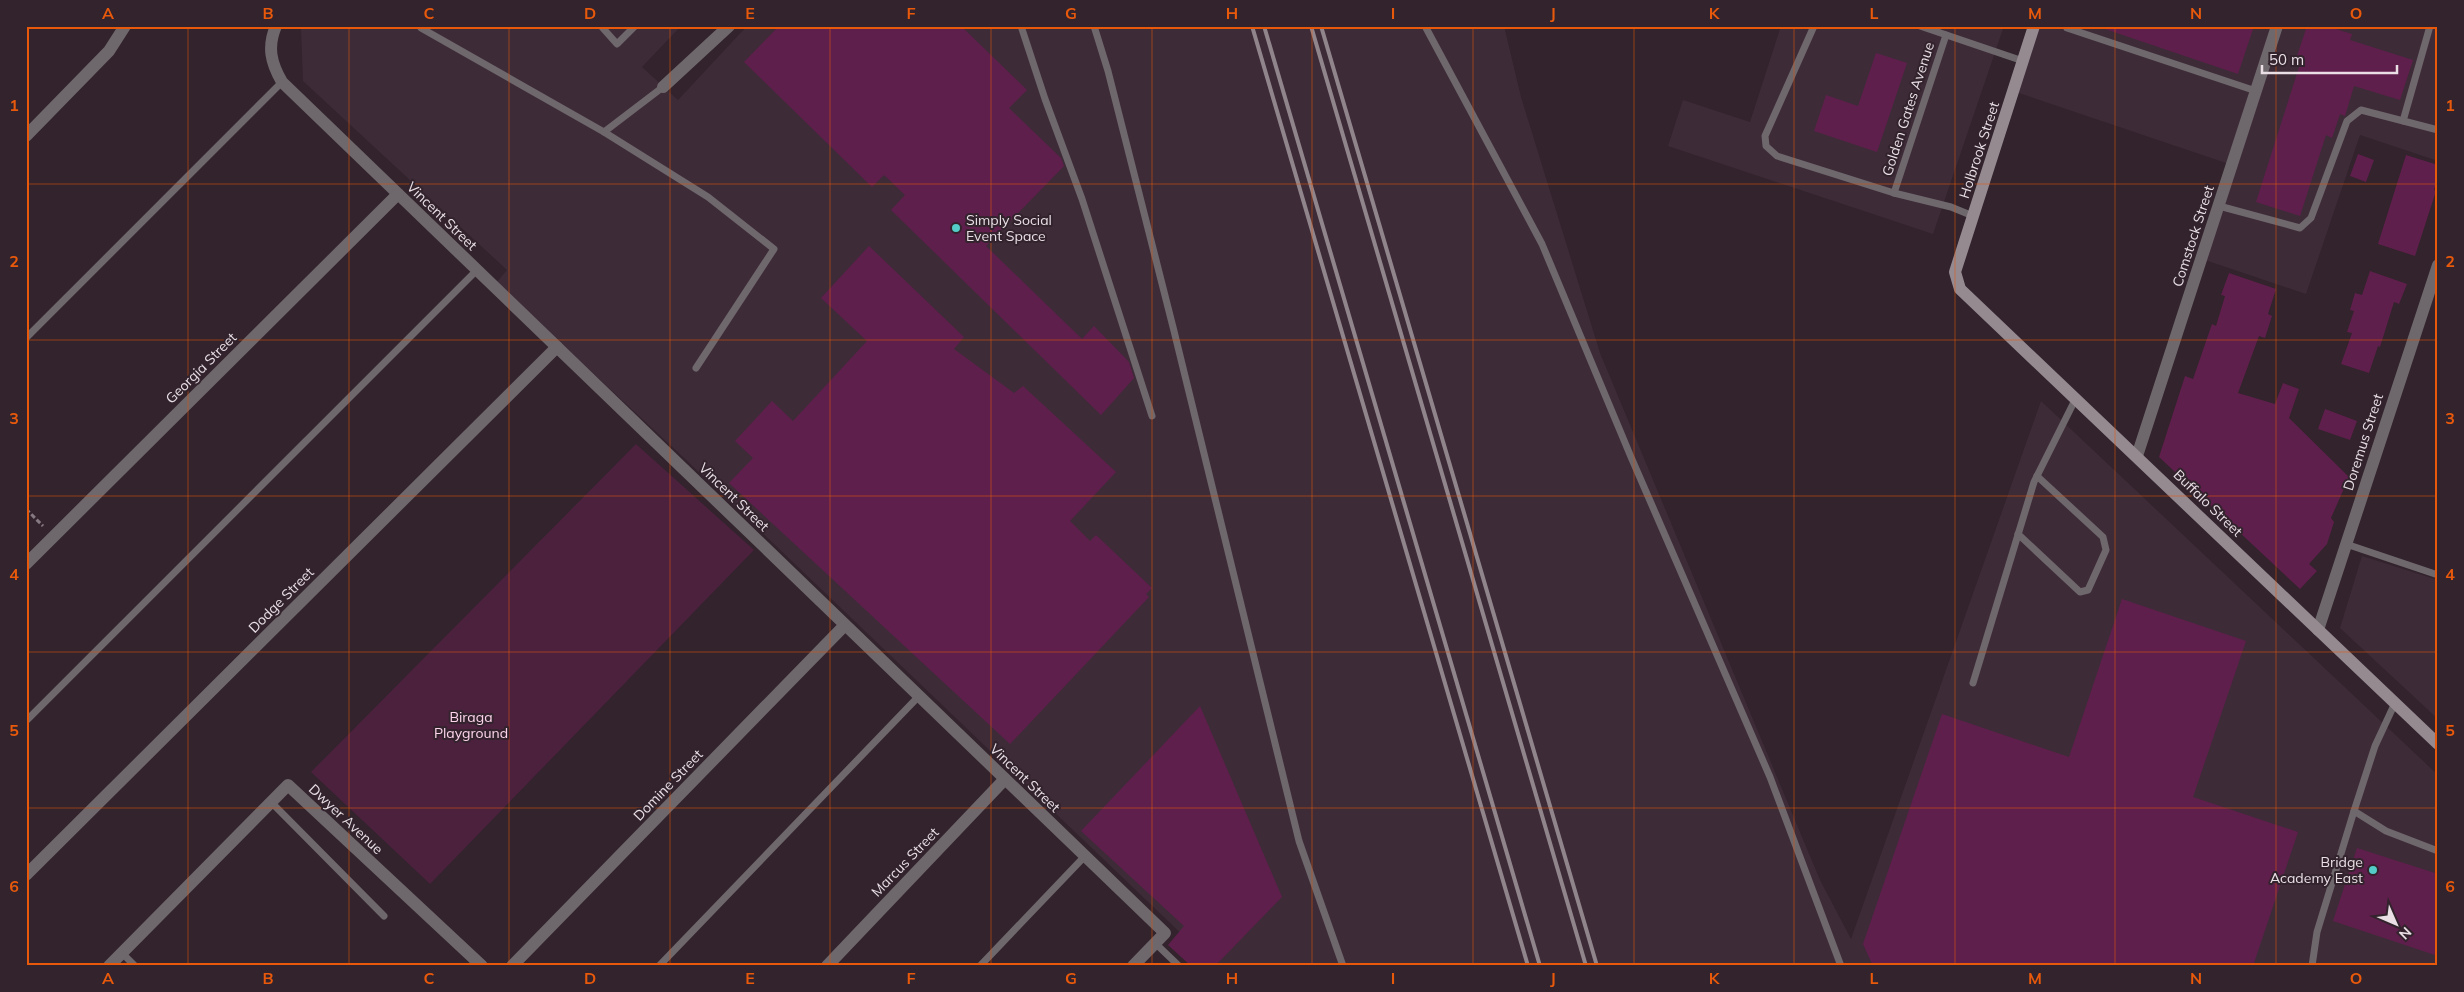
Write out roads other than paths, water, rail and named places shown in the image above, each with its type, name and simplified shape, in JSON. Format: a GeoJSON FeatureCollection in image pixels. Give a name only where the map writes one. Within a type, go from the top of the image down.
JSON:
{"type":"FeatureCollection","features":[{"type":"Feature","properties":{"kind":"street"},"geometry":{"type":"LineString","coordinates":[[26,136],[112,48],[125,26]]}},
{"type":"Feature","properties":{"kind":"street"},"geometry":{"type":"LineString","coordinates":[[276,26],[270,51],[273,67],[282,82]]}},
{"type":"Feature","properties":{"kind":"street"},"geometry":{"type":"LineString","coordinates":[[663,87],[729,26]]}},
{"type":"Feature","properties":{"kind":"street","name":"Holbrook Street"},"geometry":{"type":"LineString","coordinates":[[1958,284],[1955,272],[2034,26]]}},
{"type":"Feature","properties":{"kind":"street","name":"Comstock Street"},"geometry":{"type":"LineString","coordinates":[[2137,456],[2278,26]]}},
{"type":"Feature","properties":{"kind":"street","name":"Vincent Street"},"geometry":{"type":"LineString","coordinates":[[282,82],[1164,933],[1155,943]]}},
{"type":"Feature","properties":{"kind":"street","name":"Georgia Street"},"geometry":{"type":"LineString","coordinates":[[26,564],[398,194]]}},
{"type":"Feature","properties":{"kind":"street","name":"Doremus Street"},"geometry":{"type":"LineString","coordinates":[[2318,630],[2438,265]]}},
{"type":"Feature","properties":{"kind":"street","name":"Buffalo Street"},"geometry":{"type":"LineString","coordinates":[[1958,284],[1966,296],[2076,398],[2438,744]]}},
{"type":"Feature","properties":{"kind":"street","name":"Dodge Street"},"geometry":{"type":"LineString","coordinates":[[26,875],[557,347]]}},
{"type":"Feature","properties":{"kind":"street","name":"Domine Street"},"geometry":{"type":"LineString","coordinates":[[512,966],[846,625]]}},
{"type":"Feature","properties":{"kind":"street","name":"Marcus Street"},"geometry":{"type":"LineString","coordinates":[[827,966],[1005,779]]}},
{"type":"Feature","properties":{"kind":"street","name":"Dwyer Avenue"},"geometry":{"type":"LineString","coordinates":[[109,966],[270,801],[288,785],[482,966]]}},
{"type":"Feature","properties":{"kind":"street"},"geometry":{"type":"LineString","coordinates":[[1133,966],[1155,943]]}},
{"type":"Feature","properties":{"kind":"lane"},"geometry":{"type":"LineString","coordinates":[[601,26],[617,44],[635,26]]}},
{"type":"Feature","properties":{"kind":"lane"},"geometry":{"type":"LineString","coordinates":[[1021,26],[1044,99],[1082,199],[1152,416]]}},
{"type":"Feature","properties":{"kind":"lane"},"geometry":{"type":"LineString","coordinates":[[1094,26],[1108,71],[1174,331],[1299,840],[1343,966]]}},
{"type":"Feature","properties":{"kind":"lane"},"geometry":{"type":"LineString","coordinates":[[1425,26],[1542,244],[1631,457],[1766,768],[1841,966]]}},
{"type":"Feature","properties":{"kind":"lane","name":"Golden Gates Avenue"},"geometry":{"type":"LineString","coordinates":[[1814,26],[1765,136],[1766,146],[1777,156],[1894,193],[1946,35]]}},
{"type":"Feature","properties":{"kind":"lane","name":"Golden Gates Avenue"},"geometry":{"type":"LineString","coordinates":[[1920,26],[2023,61]]}},
{"type":"Feature","properties":{"kind":"lane"},"geometry":{"type":"LineString","coordinates":[[2403,121],[2430,26]]}},
{"type":"Feature","properties":{"kind":"lane"},"geometry":{"type":"LineString","coordinates":[[2068,27],[2256,91]]}},
{"type":"Feature","properties":{"kind":"lane"},"geometry":{"type":"LineString","coordinates":[[421,28],[604,132],[708,197],[774,249],[696,368]]}},
{"type":"Feature","properties":{"kind":"lane"},"geometry":{"type":"LineString","coordinates":[[26,338],[282,82]]}},
{"type":"Feature","properties":{"kind":"lane"},"geometry":{"type":"LineString","coordinates":[[604,132],[663,87]]}},
{"type":"Feature","properties":{"kind":"lane"},"geometry":{"type":"LineString","coordinates":[[2219,206],[2300,228],[2311,218],[2347,122],[2361,110],[2438,130]]}},
{"type":"Feature","properties":{"kind":"lane"},"geometry":{"type":"LineString","coordinates":[[1894,193],[1951,207],[1973,216]]}},
{"type":"Feature","properties":{"kind":"lane"},"geometry":{"type":"LineString","coordinates":[[26,721],[477,270]]}},
{"type":"Feature","properties":{"kind":"lane"},"geometry":{"type":"LineString","coordinates":[[1973,683],[2037,476],[2076,398]]}},
{"type":"Feature","properties":{"kind":"lane"},"geometry":{"type":"LineString","coordinates":[[2018,534],[2080,592],[2088,590],[2106,550],[2102,537],[2037,476]]}},
{"type":"Feature","properties":{"kind":"lane"},"geometry":{"type":"LineString","coordinates":[[2346,544],[2438,575]]}},
{"type":"Feature","properties":{"kind":"lane"},"geometry":{"type":"LineString","coordinates":[[659,966],[919,696]]}},
{"type":"Feature","properties":{"kind":"lane"},"geometry":{"type":"LineString","coordinates":[[2312,966],[2317,932],[2354,812],[2375,746],[2395,703]]}},
{"type":"Feature","properties":{"kind":"lane"},"geometry":{"type":"LineString","coordinates":[[270,801],[384,916]]}},
{"type":"Feature","properties":{"kind":"lane"},"geometry":{"type":"LineString","coordinates":[[2354,812],[2386,831],[2438,851]]}},
{"type":"Feature","properties":{"kind":"lane"},"geometry":{"type":"LineString","coordinates":[[980,966],[1085,856]]}},
{"type":"Feature","properties":{"kind":"lane"},"geometry":{"type":"LineString","coordinates":[[1155,943],[1179,966]]}},
{"type":"Feature","properties":{"kind":"lane"},"geometry":{"type":"LineString","coordinates":[[122,953],[135,966]]}},
{"type":"Feature","properties":{"kind":"railway"},"geometry":{"type":"LineString","coordinates":[[1252,26],[1528,966]]}},
{"type":"Feature","properties":{"kind":"railway"},"geometry":{"type":"LineString","coordinates":[[1264,26],[1540,966]]}},
{"type":"Feature","properties":{"kind":"railway"},"geometry":{"type":"LineString","coordinates":[[1311,26],[1586,966]]}},
{"type":"Feature","properties":{"kind":"railway"},"geometry":{"type":"LineString","coordinates":[[1321,26],[1597,966]]}},
{"type":"Feature","properties":{"kind":"place","name":"Simply Social Event Space"},"geometry":{"type":"Point","coordinates":[956,228]}},
{"type":"Feature","properties":{"kind":"place","name":"Bridge Academy East"},"geometry":{"type":"Point","coordinates":[2373,870]}},
{"type":"Feature","properties":{"kind":"park label","name":"Biraga Playground"},"geometry":{"type":"Point","coordinates":[471,726]}}]}
